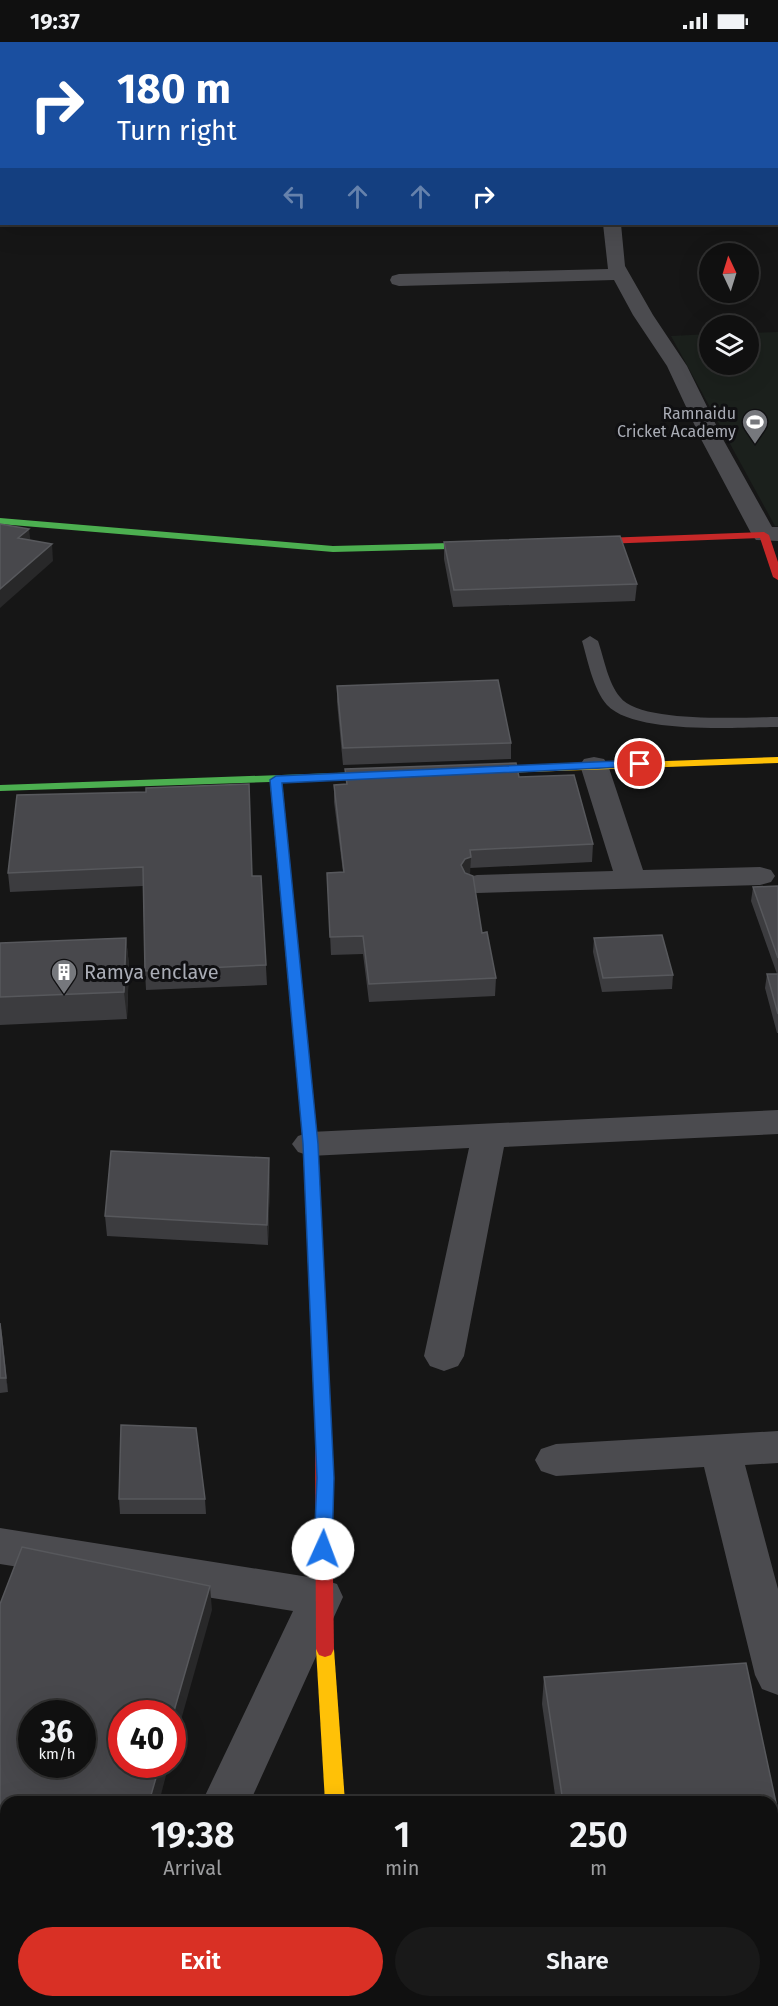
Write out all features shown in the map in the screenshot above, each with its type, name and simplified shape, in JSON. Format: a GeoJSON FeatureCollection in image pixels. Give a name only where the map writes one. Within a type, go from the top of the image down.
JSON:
{"type":"FeatureCollection","features":[{"type":"Feature","properties":{"kind":"street"},"geometry":{"type":"LineString","coordinates":[[612,225],[616,266],[643,315],[677,366],[713,441],[771,535],[778,577]]}},
{"type":"Feature","properties":{"kind":"street"},"geometry":{"type":"LineString","coordinates":[[399,280],[621,274]]}},
{"type":"Feature","properties":{"kind":"street"},"geometry":{"type":"LineString","coordinates":[[0,521],[333,549],[505,544]]}},
{"type":"Feature","properties":{"kind":"street"},"geometry":{"type":"LineString","coordinates":[[563,542],[771,535]]}},
{"type":"Feature","properties":{"kind":"street"},"geometry":{"type":"LineString","coordinates":[[453,771],[778,760]]}},
{"type":"Feature","properties":{"kind":"street"},"geometry":{"type":"LineString","coordinates":[[594,765],[631,880]]}},
{"type":"Feature","properties":{"kind":"street"},"geometry":{"type":"LineString","coordinates":[[0,788],[405,774]]}},
{"type":"Feature","properties":{"kind":"street"},"geometry":{"type":"LineString","coordinates":[[276,780],[310,1144],[325,1478],[321,1597],[335,1796]]}},
{"type":"Feature","properties":{"kind":"street"},"geometry":{"type":"LineString","coordinates":[[477,884],[760,876]]}},
{"type":"Feature","properties":{"kind":"street"},"geometry":{"type":"LineString","coordinates":[[310,1144],[778,1122]]}},
{"type":"Feature","properties":{"kind":"street"},"geometry":{"type":"LineString","coordinates":[[444,1356],[489,1136]]}},
{"type":"Feature","properties":{"kind":"street"},"geometry":{"type":"LineString","coordinates":[[556,1460],[778,1447]]}},
{"type":"Feature","properties":{"kind":"street"},"geometry":{"type":"LineString","coordinates":[[721,1451],[778,1675]]}},
{"type":"Feature","properties":{"kind":"street"},"geometry":{"type":"LineString","coordinates":[[0,1546],[321,1597]]}},
{"type":"Feature","properties":{"kind":"street"},"geometry":{"type":"LineString","coordinates":[[229,1796],[321,1597]]}},
{"type":"Feature","properties":{"kind":"lane"},"geometry":{"type":"LineString","coordinates":[[590,641],[614,702],[628,712],[654,720],[778,722]]}},
{"type":"Feature","properties":{"kind":"shaded area","name":"Ramnaidu Cricket Academy"},"geometry":{"type":"Polygon","coordinates":[[[778,332],[778,526],[775,526],[671,336],[699,335],[699,375],[759,375],[759,333],[778,332]]]}},
{"type":"Feature","properties":{"kind":"building"},"geometry":{"type":"Polygon","coordinates":[[[0,524],[29,529],[18,538],[52,544],[0,589],[0,524]]]}},
{"type":"Feature","properties":{"kind":"building"},"geometry":{"type":"Polygon","coordinates":[[[620,536],[637,584],[454,590],[444,542],[620,536]]]}},
{"type":"Feature","properties":{"kind":"building"},"geometry":{"type":"Polygon","coordinates":[[[498,680],[511,743],[343,748],[337,686],[498,680]]]}},
{"type":"Feature","properties":{"kind":"building"},"geometry":{"type":"Polygon","coordinates":[[[516,763],[519,777],[574,775],[593,844],[470,850],[471,857],[465,859],[461,865],[465,873],[473,876],[482,933],[487,932],[496,978],[369,984],[363,936],[330,937],[327,873],[344,872],[334,785],[347,784],[345,769],[516,763]]]}},
{"type":"Feature","properties":{"kind":"building"},"geometry":{"type":"Polygon","coordinates":[[[249,784],[252,876],[261,876],[266,965],[145,971],[143,867],[8,873],[17,795],[146,792],[146,788],[249,784]]]}},
{"type":"Feature","properties":{"kind":"building"},"geometry":{"type":"Polygon","coordinates":[[[778,886],[778,958],[753,887],[778,886]]]}},
{"type":"Feature","properties":{"kind":"building"},"geometry":{"type":"Polygon","coordinates":[[[662,935],[673,975],[603,978],[594,938],[662,935]]]}},
{"type":"Feature","properties":{"kind":"building"},"geometry":{"type":"Polygon","coordinates":[[[126,938],[124,992],[0,997],[0,943],[126,938]]]}},
{"type":"Feature","properties":{"kind":"building"},"geometry":{"type":"Polygon","coordinates":[[[767,974],[778,974],[778,1014],[767,974]]]}},
{"type":"Feature","properties":{"kind":"building"},"geometry":{"type":"Polygon","coordinates":[[[111,1151],[269,1158],[267,1225],[105,1216],[111,1151]]]}},
{"type":"Feature","properties":{"kind":"building"},"geometry":{"type":"Polygon","coordinates":[[[0,1323],[6,1378],[0,1378],[0,1323]]]}},
{"type":"Feature","properties":{"kind":"building"},"geometry":{"type":"Polygon","coordinates":[[[121,1425],[196,1428],[205,1499],[119,1499],[121,1425]]]}},
{"type":"Feature","properties":{"kind":"building"},"geometry":{"type":"Polygon","coordinates":[[[22,1547],[210,1586],[177,1700],[108,1700],[108,1778],[156,1778],[151,1796],[0,1796],[0,1604],[22,1547]]]}},
{"type":"Feature","properties":{"kind":"building"},"geometry":{"type":"Polygon","coordinates":[[[746,1663],[775,1796],[562,1796],[544,1677],[746,1663]]]}},
{"type":"Feature","properties":{"kind":"traffic: fast"},"geometry":{"type":"LineString","coordinates":[[0,521],[333,549],[489,545]]}},
{"type":"Feature","properties":{"kind":"traffic: fast"},"geometry":{"type":"LineString","coordinates":[[0,788],[391,774]]}},
{"type":"Feature","properties":{"kind":"traffic: fast"},"geometry":{"type":"LineString","coordinates":[[276,780],[310,1144],[323,1432]]}},
{"type":"Feature","properties":{"kind":"traffic: slow"},"geometry":{"type":"LineString","coordinates":[[472,771],[778,760]]}},
{"type":"Feature","properties":{"kind":"traffic: slow"},"geometry":{"type":"LineString","coordinates":[[325,1649],[335,1796]]}},
{"type":"Feature","properties":{"kind":"traffic: jam"},"geometry":{"type":"LineString","coordinates":[[577,542],[764,535],[778,577]]}},
{"type":"Feature","properties":{"kind":"traffic: jam"},"geometry":{"type":"LineString","coordinates":[[323,1432],[325,1649]]}},
{"type":"Feature","properties":{"kind":"place","name":"Ramnaidu Cricket Academy"},"geometry":{"type":"Point","coordinates":[755,445]}},
{"type":"Feature","properties":{"kind":"place","name":"Ramya enclave"},"geometry":{"type":"Point","coordinates":[64,995]}},
{"type":"Feature","properties":{"kind":"route"},"geometry":{"type":"LineString","coordinates":[[323,1549],[325,1478],[310,1144],[276,780],[640,764]]}}]}
